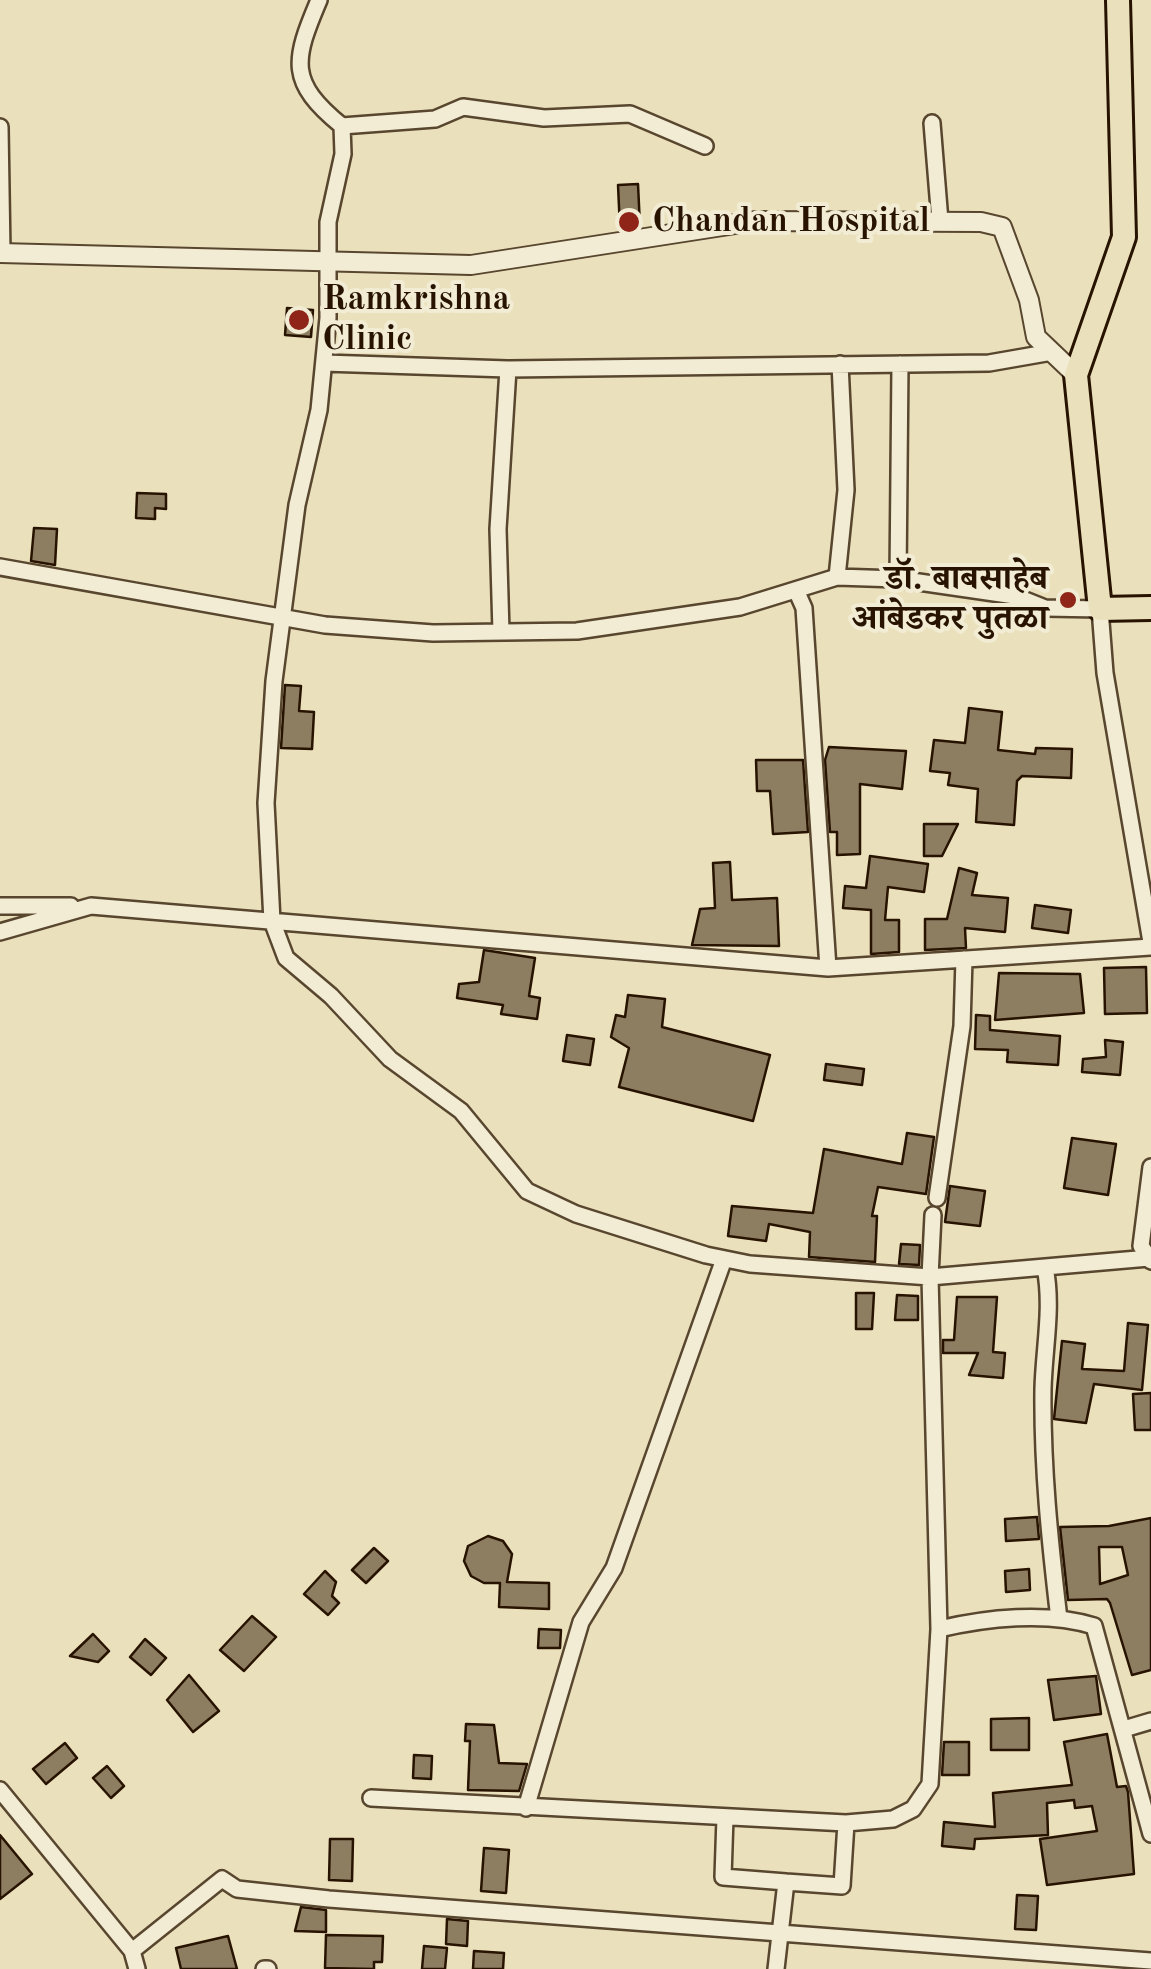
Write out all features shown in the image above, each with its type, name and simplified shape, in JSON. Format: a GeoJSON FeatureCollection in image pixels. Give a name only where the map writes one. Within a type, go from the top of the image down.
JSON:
{"type":"FeatureCollection","features":[{"type":"Feature","properties":{"kind":"main road"},"geometry":{"type":"LineString","coordinates":[[1118,0],[1124,238],[1076,375],[1100,609],[1151,608]]}},
{"type":"Feature","properties":{"kind":"street"},"geometry":{"type":"LineString","coordinates":[[318,0],[300,42],[302,80],[311,101],[342,126],[436,119],[463,107],[544,118],[630,114],[705,146]]}},
{"type":"Feature","properties":{"kind":"street"},"geometry":{"type":"LineString","coordinates":[[932,124],[940,221]]}},
{"type":"Feature","properties":{"kind":"street"},"geometry":{"type":"LineString","coordinates":[[342,126],[342,154],[328,222],[331,261],[319,410],[296,504],[266,803],[272,921],[286,958],[331,996],[390,1059],[460,1111],[526,1191],[576,1214],[724,1259],[930,1278],[1150,1260],[1141,1246],[1151,1167]]}},
{"type":"Feature","properties":{"kind":"street"},"geometry":{"type":"LineString","coordinates":[[0,127],[1,253],[471,265],[755,221],[940,221],[1002,227],[1029,300],[1036,337],[1076,375]]}},
{"type":"Feature","properties":{"kind":"street"},"geometry":{"type":"LineString","coordinates":[[324,363],[508,369],[989,363],[1052,352]]}},
{"type":"Feature","properties":{"kind":"street"},"geometry":{"type":"LineString","coordinates":[[838,577],[846,490],[840,364]]}},
{"type":"Feature","properties":{"kind":"street"},"geometry":{"type":"LineString","coordinates":[[898,580],[900,364]]}},
{"type":"Feature","properties":{"kind":"street"},"geometry":{"type":"LineString","coordinates":[[502,632],[498,528],[508,369]]}},
{"type":"Feature","properties":{"kind":"street"},"geometry":{"type":"LineString","coordinates":[[0,567],[284,618],[433,633],[577,631],[740,607],[838,577],[898,580],[1015,596],[1045,608],[1100,609],[1105,673],[1151,944],[828,968],[91,906],[0,906]]}},
{"type":"Feature","properties":{"kind":"street"},"geometry":{"type":"LineString","coordinates":[[796,590],[804,608],[828,968]]}},
{"type":"Feature","properties":{"kind":"street"},"geometry":{"type":"LineString","coordinates":[[0,932],[91,906]]}},
{"type":"Feature","properties":{"kind":"street"},"geometry":{"type":"LineString","coordinates":[[371,1798],[846,1823],[893,1819],[913,1809],[930,1784],[938,1629],[930,1278],[935,1207],[962,1026],[964,959]]}},
{"type":"Feature","properties":{"kind":"street"},"geometry":{"type":"LineString","coordinates":[[526,1808],[581,1622],[614,1568],[724,1259]]}},
{"type":"Feature","properties":{"kind":"street"},"geometry":{"type":"LineString","coordinates":[[1046,1267],[1050,1294],[1043,1386],[1045,1490],[1059,1619]]}},
{"type":"Feature","properties":{"kind":"street"},"geometry":{"type":"LineString","coordinates":[[938,1629],[971,1622],[1059,1619],[1094,1626],[1151,1834]]}},
{"type":"Feature","properties":{"kind":"street"},"geometry":{"type":"LineString","coordinates":[[1124,1730],[1151,1722]]}},
{"type":"Feature","properties":{"kind":"street"},"geometry":{"type":"LineString","coordinates":[[0,1790],[132,1951],[137,1969]]}},
{"type":"Feature","properties":{"kind":"street"},"geometry":{"type":"LineString","coordinates":[[725,1817],[723,1877],[842,1886],[846,1823]]}},
{"type":"Feature","properties":{"kind":"street"},"geometry":{"type":"LineString","coordinates":[[132,1951],[222,1878],[237,1890],[329,1899],[780,1929],[1151,1960]]}},
{"type":"Feature","properties":{"kind":"street"},"geometry":{"type":"LineString","coordinates":[[776,1969],[786,1882]]}},
{"type":"Feature","properties":{"kind":"building"},"geometry":{"type":"Polygon","coordinates":[[[638,184],[640,226],[620,229],[618,185],[638,184]]]}},
{"type":"Feature","properties":{"kind":"building"},"geometry":{"type":"Polygon","coordinates":[[[287,308],[313,310],[311,337],[285,335],[287,308]]]}},
{"type":"Feature","properties":{"kind":"building"},"geometry":{"type":"Polygon","coordinates":[[[137,493],[166,494],[166,509],[155,508],[155,519],[136,518],[137,493]]]}},
{"type":"Feature","properties":{"kind":"building"},"geometry":{"type":"Polygon","coordinates":[[[34,528],[57,529],[55,565],[31,561],[34,528]]]}},
{"type":"Feature","properties":{"kind":"building"},"geometry":{"type":"Polygon","coordinates":[[[285,685],[301,686],[299,711],[314,712],[312,749],[281,748],[285,685]]]}},
{"type":"Feature","properties":{"kind":"building"},"geometry":{"type":"Polygon","coordinates":[[[969,708],[1002,712],[998,750],[1035,754],[1036,748],[1072,749],[1071,778],[1022,776],[1017,781],[1014,825],[976,822],[978,789],[948,785],[950,773],[930,771],[934,740],[965,743],[969,708]]]}},
{"type":"Feature","properties":{"kind":"building"},"geometry":{"type":"Polygon","coordinates":[[[829,747],[906,751],[902,789],[860,784],[860,854],[837,855],[837,832],[830,832],[825,760],[829,747]]]}},
{"type":"Feature","properties":{"kind":"building"},"geometry":{"type":"Polygon","coordinates":[[[756,760],[803,760],[808,832],[773,834],[770,791],[757,791],[756,760]]]}},
{"type":"Feature","properties":{"kind":"building"},"geometry":{"type":"Polygon","coordinates":[[[924,824],[958,824],[942,856],[924,856],[924,824]]]}},
{"type":"Feature","properties":{"kind":"building"},"geometry":{"type":"Polygon","coordinates":[[[870,856],[928,864],[924,892],[888,887],[885,920],[899,920],[899,952],[871,954],[871,910],[843,908],[845,886],[866,888],[870,856]]]}},
{"type":"Feature","properties":{"kind":"building"},"geometry":{"type":"Polygon","coordinates":[[[730,862],[732,900],[777,898],[779,946],[692,945],[700,909],[715,908],[713,863],[730,862]]]}},
{"type":"Feature","properties":{"kind":"building"},"geometry":{"type":"Polygon","coordinates":[[[959,868],[977,873],[972,895],[1008,898],[1005,932],[965,928],[966,948],[925,950],[925,919],[947,919],[959,868]]]}},
{"type":"Feature","properties":{"kind":"building"},"geometry":{"type":"Polygon","coordinates":[[[1035,905],[1071,910],[1068,933],[1032,928],[1035,905]]]}},
{"type":"Feature","properties":{"kind":"building"},"geometry":{"type":"Polygon","coordinates":[[[484,950],[535,958],[529,996],[540,998],[537,1019],[501,1014],[503,1005],[457,998],[459,984],[479,982],[484,950]]]}},
{"type":"Feature","properties":{"kind":"building"},"geometry":{"type":"Polygon","coordinates":[[[1146,967],[1147,1013],[1105,1014],[1104,968],[1146,967]]]}},
{"type":"Feature","properties":{"kind":"building"},"geometry":{"type":"Polygon","coordinates":[[[999,973],[1080,974],[1084,1013],[995,1020],[999,973]]]}},
{"type":"Feature","properties":{"kind":"building"},"geometry":{"type":"Polygon","coordinates":[[[628,995],[665,999],[662,1027],[770,1055],[753,1121],[619,1087],[629,1048],[611,1037],[616,1015],[625,1017],[628,995]]]}},
{"type":"Feature","properties":{"kind":"building"},"geometry":{"type":"Polygon","coordinates":[[[976,1015],[990,1016],[990,1030],[1060,1036],[1058,1065],[1007,1062],[1008,1050],[975,1049],[976,1015]]]}},
{"type":"Feature","properties":{"kind":"building"},"geometry":{"type":"Polygon","coordinates":[[[567,1035],[594,1039],[590,1065],[563,1061],[567,1035]]]}},
{"type":"Feature","properties":{"kind":"building"},"geometry":{"type":"Polygon","coordinates":[[[1105,1040],[1123,1042],[1120,1075],[1082,1072],[1083,1059],[1106,1057],[1105,1040]]]}},
{"type":"Feature","properties":{"kind":"building"},"geometry":{"type":"Polygon","coordinates":[[[826,1064],[864,1069],[862,1085],[824,1080],[826,1064]]]}},
{"type":"Feature","properties":{"kind":"building"},"geometry":{"type":"Polygon","coordinates":[[[907,1133],[934,1137],[926,1194],[878,1187],[872,1216],[877,1216],[875,1262],[809,1257],[810,1232],[769,1224],[766,1241],[728,1236],[732,1206],[813,1213],[824,1149],[902,1164],[907,1133]]]}},
{"type":"Feature","properties":{"kind":"building"},"geometry":{"type":"Polygon","coordinates":[[[1072,1138],[1116,1144],[1108,1195],[1064,1188],[1072,1138]]]}},
{"type":"Feature","properties":{"kind":"building"},"geometry":{"type":"Polygon","coordinates":[[[950,1186],[985,1191],[980,1226],[945,1222],[950,1186]]]}},
{"type":"Feature","properties":{"kind":"building"},"geometry":{"type":"Polygon","coordinates":[[[901,1244],[920,1245],[919,1265],[899,1264],[901,1244]]]}},
{"type":"Feature","properties":{"kind":"building"},"geometry":{"type":"Polygon","coordinates":[[[856,1293],[874,1293],[872,1329],[856,1329],[856,1293]]]}},
{"type":"Feature","properties":{"kind":"building"},"geometry":{"type":"Polygon","coordinates":[[[897,1295],[918,1296],[918,1320],[895,1320],[897,1295]]]}},
{"type":"Feature","properties":{"kind":"building"},"geometry":{"type":"Polygon","coordinates":[[[957,1297],[997,1297],[993,1352],[1005,1353],[1003,1378],[969,1375],[978,1353],[943,1353],[943,1340],[954,1340],[957,1297]]]}},
{"type":"Feature","properties":{"kind":"building"},"geometry":{"type":"Polygon","coordinates":[[[1128,1323],[1148,1325],[1142,1390],[1094,1384],[1086,1423],[1054,1419],[1062,1341],[1085,1344],[1082,1369],[1124,1371],[1128,1323]]]}},
{"type":"Feature","properties":{"kind":"building"},"geometry":{"type":"Polygon","coordinates":[[[1151,1393],[1151,1430],[1135,1430],[1133,1394],[1151,1393]]]}},
{"type":"Feature","properties":{"kind":"building"},"geometry":{"type":"Polygon","coordinates":[[[1037,1517],[1039,1539],[1006,1541],[1005,1519],[1037,1517]]]}},
{"type":"Feature","properties":{"kind":"building"},"geometry":{"type":"Polygon","coordinates":[[[1151,1518],[1151,1670],[1132,1675],[1107,1599],[1068,1600],[1060,1527],[1109,1526],[1151,1518]],[[1099,1547],[1100,1584],[1128,1575],[1122,1547],[1099,1547]]]}},
{"type":"Feature","properties":{"kind":"building"},"geometry":{"type":"Polygon","coordinates":[[[488,1536],[503,1541],[512,1554],[507,1582],[549,1583],[549,1609],[499,1607],[500,1583],[484,1583],[471,1576],[464,1561],[468,1546],[488,1536]]]}},
{"type":"Feature","properties":{"kind":"building"},"geometry":{"type":"Polygon","coordinates":[[[374,1548],[388,1561],[366,1583],[352,1570],[374,1548]]]}},
{"type":"Feature","properties":{"kind":"building"},"geometry":{"type":"Polygon","coordinates":[[[1029,1569],[1030,1590],[1006,1592],[1005,1571],[1029,1569]]]}},
{"type":"Feature","properties":{"kind":"building"},"geometry":{"type":"Polygon","coordinates":[[[325,1571],[336,1582],[332,1596],[339,1603],[328,1615],[304,1594],[325,1571]]]}},
{"type":"Feature","properties":{"kind":"building"},"geometry":{"type":"Polygon","coordinates":[[[252,1616],[276,1637],[244,1671],[220,1650],[252,1616]]]}},
{"type":"Feature","properties":{"kind":"building"},"geometry":{"type":"Polygon","coordinates":[[[539,1629],[561,1630],[560,1648],[538,1648],[539,1629]]]}},
{"type":"Feature","properties":{"kind":"building"},"geometry":{"type":"Polygon","coordinates":[[[93,1634],[109,1651],[98,1662],[70,1656],[93,1634]]]}},
{"type":"Feature","properties":{"kind":"building"},"geometry":{"type":"Polygon","coordinates":[[[145,1639],[166,1658],[151,1675],[130,1657],[145,1639]]]}},
{"type":"Feature","properties":{"kind":"building"},"geometry":{"type":"Polygon","coordinates":[[[189,1675],[219,1711],[193,1732],[167,1700],[189,1675]]]}},
{"type":"Feature","properties":{"kind":"building"},"geometry":{"type":"Polygon","coordinates":[[[1096,1676],[1101,1714],[1054,1720],[1048,1680],[1096,1676]]]}},
{"type":"Feature","properties":{"kind":"building"},"geometry":{"type":"Polygon","coordinates":[[[1029,1718],[1029,1750],[991,1750],[991,1719],[1029,1718]]]}},
{"type":"Feature","properties":{"kind":"building"},"geometry":{"type":"Polygon","coordinates":[[[466,1724],[494,1725],[499,1763],[527,1764],[519,1791],[468,1790],[470,1741],[465,1741],[466,1724]]]}},
{"type":"Feature","properties":{"kind":"building"},"geometry":{"type":"Polygon","coordinates":[[[1107,1734],[1117,1787],[1126,1786],[1128,1792],[1134,1874],[1047,1885],[1040,1839],[1097,1831],[1092,1806],[1075,1808],[1074,1800],[1047,1803],[1048,1835],[975,1839],[974,1849],[942,1846],[944,1822],[995,1827],[993,1793],[1072,1785],[1064,1742],[1107,1734]]]}},
{"type":"Feature","properties":{"kind":"building"},"geometry":{"type":"Polygon","coordinates":[[[944,1742],[969,1742],[969,1775],[942,1775],[944,1742]]]}},
{"type":"Feature","properties":{"kind":"building"},"geometry":{"type":"Polygon","coordinates":[[[65,1743],[77,1758],[46,1784],[33,1769],[65,1743]]]}},
{"type":"Feature","properties":{"kind":"building"},"geometry":{"type":"Polygon","coordinates":[[[414,1755],[432,1756],[431,1779],[413,1778],[414,1755]]]}},
{"type":"Feature","properties":{"kind":"building"},"geometry":{"type":"Polygon","coordinates":[[[107,1766],[124,1786],[111,1798],[93,1778],[107,1766]]]}},
{"type":"Feature","properties":{"kind":"building"},"geometry":{"type":"Polygon","coordinates":[[[0,1835],[32,1874],[0,1899],[0,1835]]]}},
{"type":"Feature","properties":{"kind":"building"},"geometry":{"type":"Polygon","coordinates":[[[330,1839],[353,1839],[352,1881],[329,1880],[330,1839]]]}},
{"type":"Feature","properties":{"kind":"building"},"geometry":{"type":"Polygon","coordinates":[[[484,1848],[509,1850],[506,1893],[481,1891],[484,1848]]]}},
{"type":"Feature","properties":{"kind":"building"},"geometry":{"type":"Polygon","coordinates":[[[1017,1895],[1038,1896],[1036,1930],[1015,1929],[1017,1895]]]}},
{"type":"Feature","properties":{"kind":"building"},"geometry":{"type":"Polygon","coordinates":[[[301,1907],[326,1910],[326,1932],[295,1931],[301,1907]]]}},
{"type":"Feature","properties":{"kind":"building"},"geometry":{"type":"Polygon","coordinates":[[[447,1919],[468,1921],[467,1946],[446,1944],[447,1919]]]}},
{"type":"Feature","properties":{"kind":"building"},"geometry":{"type":"Polygon","coordinates":[[[326,1935],[383,1936],[382,1962],[374,1962],[374,1969],[325,1968],[326,1935]]]}},
{"type":"Feature","properties":{"kind":"building"},"geometry":{"type":"Polygon","coordinates":[[[228,1936],[237,1969],[181,1969],[176,1948],[228,1936]]]}},
{"type":"Feature","properties":{"kind":"building"},"geometry":{"type":"Polygon","coordinates":[[[424,1946],[447,1948],[445,1969],[422,1969],[424,1946]]]}},
{"type":"Feature","properties":{"kind":"building"},"geometry":{"type":"Polygon","coordinates":[[[474,1951],[504,1953],[503,1969],[473,1969],[474,1951]]]}},
{"type":"Feature","properties":{"kind":"place","name":"Chandan Hospital"},"geometry":{"type":"Point","coordinates":[629,222]}},
{"type":"Feature","properties":{"kind":"place","name":"Ramkrishna Clinic"},"geometry":{"type":"Point","coordinates":[299,320]}},
{"type":"Feature","properties":{"kind":"place","name":"डॉ. बाबसाहेब आंबेडकर पुतळा"},"geometry":{"type":"Point","coordinates":[1068,600]}}]}
